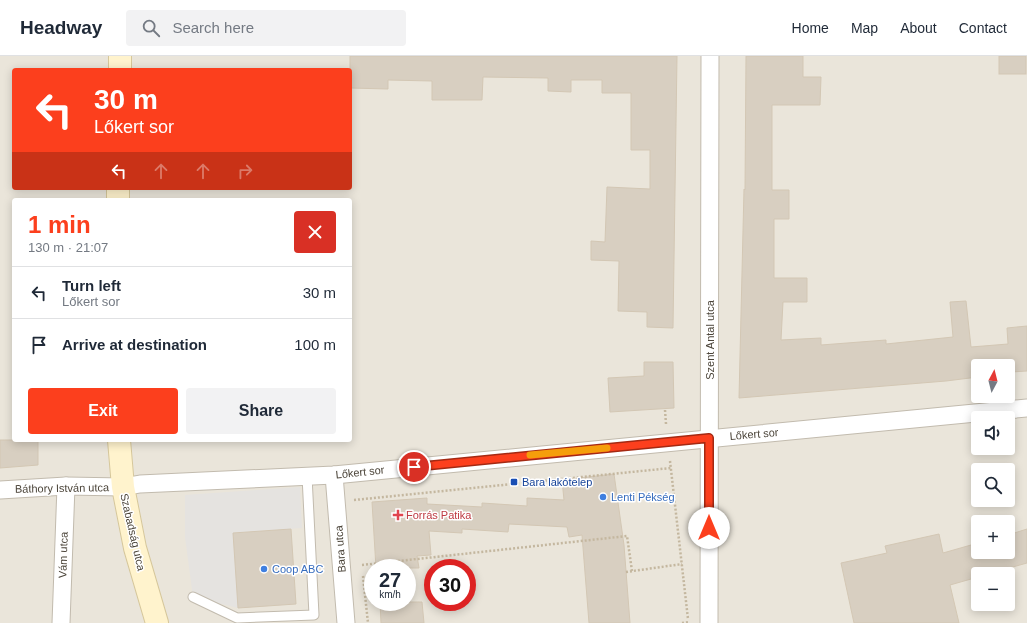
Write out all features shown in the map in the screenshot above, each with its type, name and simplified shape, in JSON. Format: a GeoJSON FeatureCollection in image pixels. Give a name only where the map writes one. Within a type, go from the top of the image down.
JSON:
{"type":"FeatureCollection","features":[{"type":"Feature","properties":{"kind":"main road"},"geometry":{"type":"LineString","coordinates":[[120,56],[120,68]]}},
{"type":"Feature","properties":{"kind":"main road","name":"Szabadság utca"},"geometry":{"type":"LineString","coordinates":[[119,442],[123,487],[136,548],[157,623]]}},
{"type":"Feature","properties":{"kind":"street","name":"Szent Antal utca"},"geometry":{"type":"LineString","coordinates":[[709,623],[710,56]]}},
{"type":"Feature","properties":{"kind":"street","name":"Lőkert sor"},"geometry":{"type":"LineString","coordinates":[[123,487],[140,484],[334,475],[1027,408]]}},
{"type":"Feature","properties":{"kind":"street","name":"Bara utca"},"geometry":{"type":"LineString","coordinates":[[334,475],[346,623]]}},
{"type":"Feature","properties":{"kind":"street","name":"Báthory István utca"},"geometry":{"type":"LineString","coordinates":[[0,490],[66,486],[123,487]]}},
{"type":"Feature","properties":{"kind":"street","name":"Vám utca"},"geometry":{"type":"LineString","coordinates":[[61,623],[66,486]]}},
{"type":"Feature","properties":{"kind":"lane"},"geometry":{"type":"LineString","coordinates":[[193,598],[237,618],[314,616],[307,476]]}},
{"type":"Feature","properties":{"kind":"path"},"geometry":{"type":"LineString","coordinates":[[665,410],[689,622],[682,623]]}},
{"type":"Feature","properties":{"kind":"path"},"geometry":{"type":"LineString","coordinates":[[356,500],[671,468]]}},
{"type":"Feature","properties":{"kind":"path"},"geometry":{"type":"LineString","coordinates":[[362,565],[627,536],[632,571]]}},
{"type":"Feature","properties":{"kind":"path"},"geometry":{"type":"LineString","coordinates":[[626,572],[682,564]]}},
{"type":"Feature","properties":{"kind":"shaded area"},"geometry":{"type":"Polygon","coordinates":[[[0,56],[1027,56],[1027,623],[0,623],[0,56]]]}},
{"type":"Feature","properties":{"kind":"shaded area"},"geometry":{"type":"Polygon","coordinates":[[[300,487],[302,528],[233,533],[238,608],[193,597],[185,537],[185,495],[300,487]]]}},
{"type":"Feature","properties":{"kind":"building"},"geometry":{"type":"Polygon","coordinates":[[[350,56],[677,56],[673,328],[647,327],[647,312],[618,311],[619,261],[591,260],[591,241],[605,242],[607,187],[650,189],[650,150],[631,150],[631,93],[602,93],[602,80],[571,80],[571,92],[548,91],[548,78],[483,77],[482,100],[432,100],[432,81],[388,80],[388,89],[352,88],[352,68],[350,68],[350,56]]]}},
{"type":"Feature","properties":{"kind":"building"},"geometry":{"type":"Polygon","coordinates":[[[746,56],[803,56],[803,77],[821,77],[820,105],[772,105],[772,190],[789,190],[789,219],[774,219],[774,278],[807,278],[807,302],[783,302],[781,340],[821,338],[821,345],[886,340],[886,344],[953,337],[950,302],[966,301],[971,347],[1008,344],[1007,328],[1027,326],[1027,371],[1015,372],[1015,359],[971,359],[971,378],[739,398],[744,189],[745,190],[746,56]]]}},
{"type":"Feature","properties":{"kind":"building"},"geometry":{"type":"Polygon","coordinates":[[[999,56],[1026,56],[1026,74],[999,74],[999,56]]]}},
{"type":"Feature","properties":{"kind":"building"},"geometry":{"type":"Polygon","coordinates":[[[644,362],[673,362],[674,408],[610,412],[608,378],[644,376],[644,362]]]}},
{"type":"Feature","properties":{"kind":"building"},"geometry":{"type":"Polygon","coordinates":[[[0,440],[12,440],[12,442],[38,442],[38,465],[0,468],[0,440]]]}},
{"type":"Feature","properties":{"kind":"building"},"geometry":{"type":"Polygon","coordinates":[[[614,474],[624,545],[630,623],[589,623],[582,535],[569,537],[567,527],[509,524],[508,532],[462,529],[462,533],[429,531],[431,555],[417,556],[419,568],[416,568],[416,559],[375,559],[372,502],[427,498],[427,504],[482,507],[482,503],[527,506],[527,498],[564,500],[562,480],[614,474]]]}},
{"type":"Feature","properties":{"kind":"building","name":"Coop ABC"},"geometry":{"type":"Polygon","coordinates":[[[291,529],[296,604],[238,608],[233,533],[291,529]]]}},
{"type":"Feature","properties":{"kind":"building"},"geometry":{"type":"Polygon","coordinates":[[[1027,529],[1027,563],[1013,567],[971,567],[971,579],[950,585],[959,623],[854,623],[841,563],[887,553],[885,546],[939,534],[943,553],[971,545],[971,559],[1015,559],[1015,533],[1027,529]]]}},
{"type":"Feature","properties":{"kind":"building"},"geometry":{"type":"Polygon","coordinates":[[[416,602],[422,602],[424,623],[381,623],[380,611],[416,611],[416,602]]]}},
{"type":"Feature","properties":{"kind":"slow traffic"},"geometry":{"type":"LineString","coordinates":[[530,455],[607,448]]}},
{"type":"Feature","properties":{"kind":"place","name":"Bara lakótelep"},"geometry":{"type":"Point","coordinates":[514,482]}},
{"type":"Feature","properties":{"kind":"place","name":"Lenti Pékség"},"geometry":{"type":"Point","coordinates":[603,497]}},
{"type":"Feature","properties":{"kind":"place","name":"Forrás Patika"},"geometry":{"type":"Point","coordinates":[398,515]}},
{"type":"Feature","properties":{"kind":"place","name":"Coop ABC"},"geometry":{"type":"Point","coordinates":[264,569]}},
{"type":"Feature","properties":{"kind":"route"},"geometry":{"type":"LineString","coordinates":[[414,467],[709,438],[709,528]]}}]}
